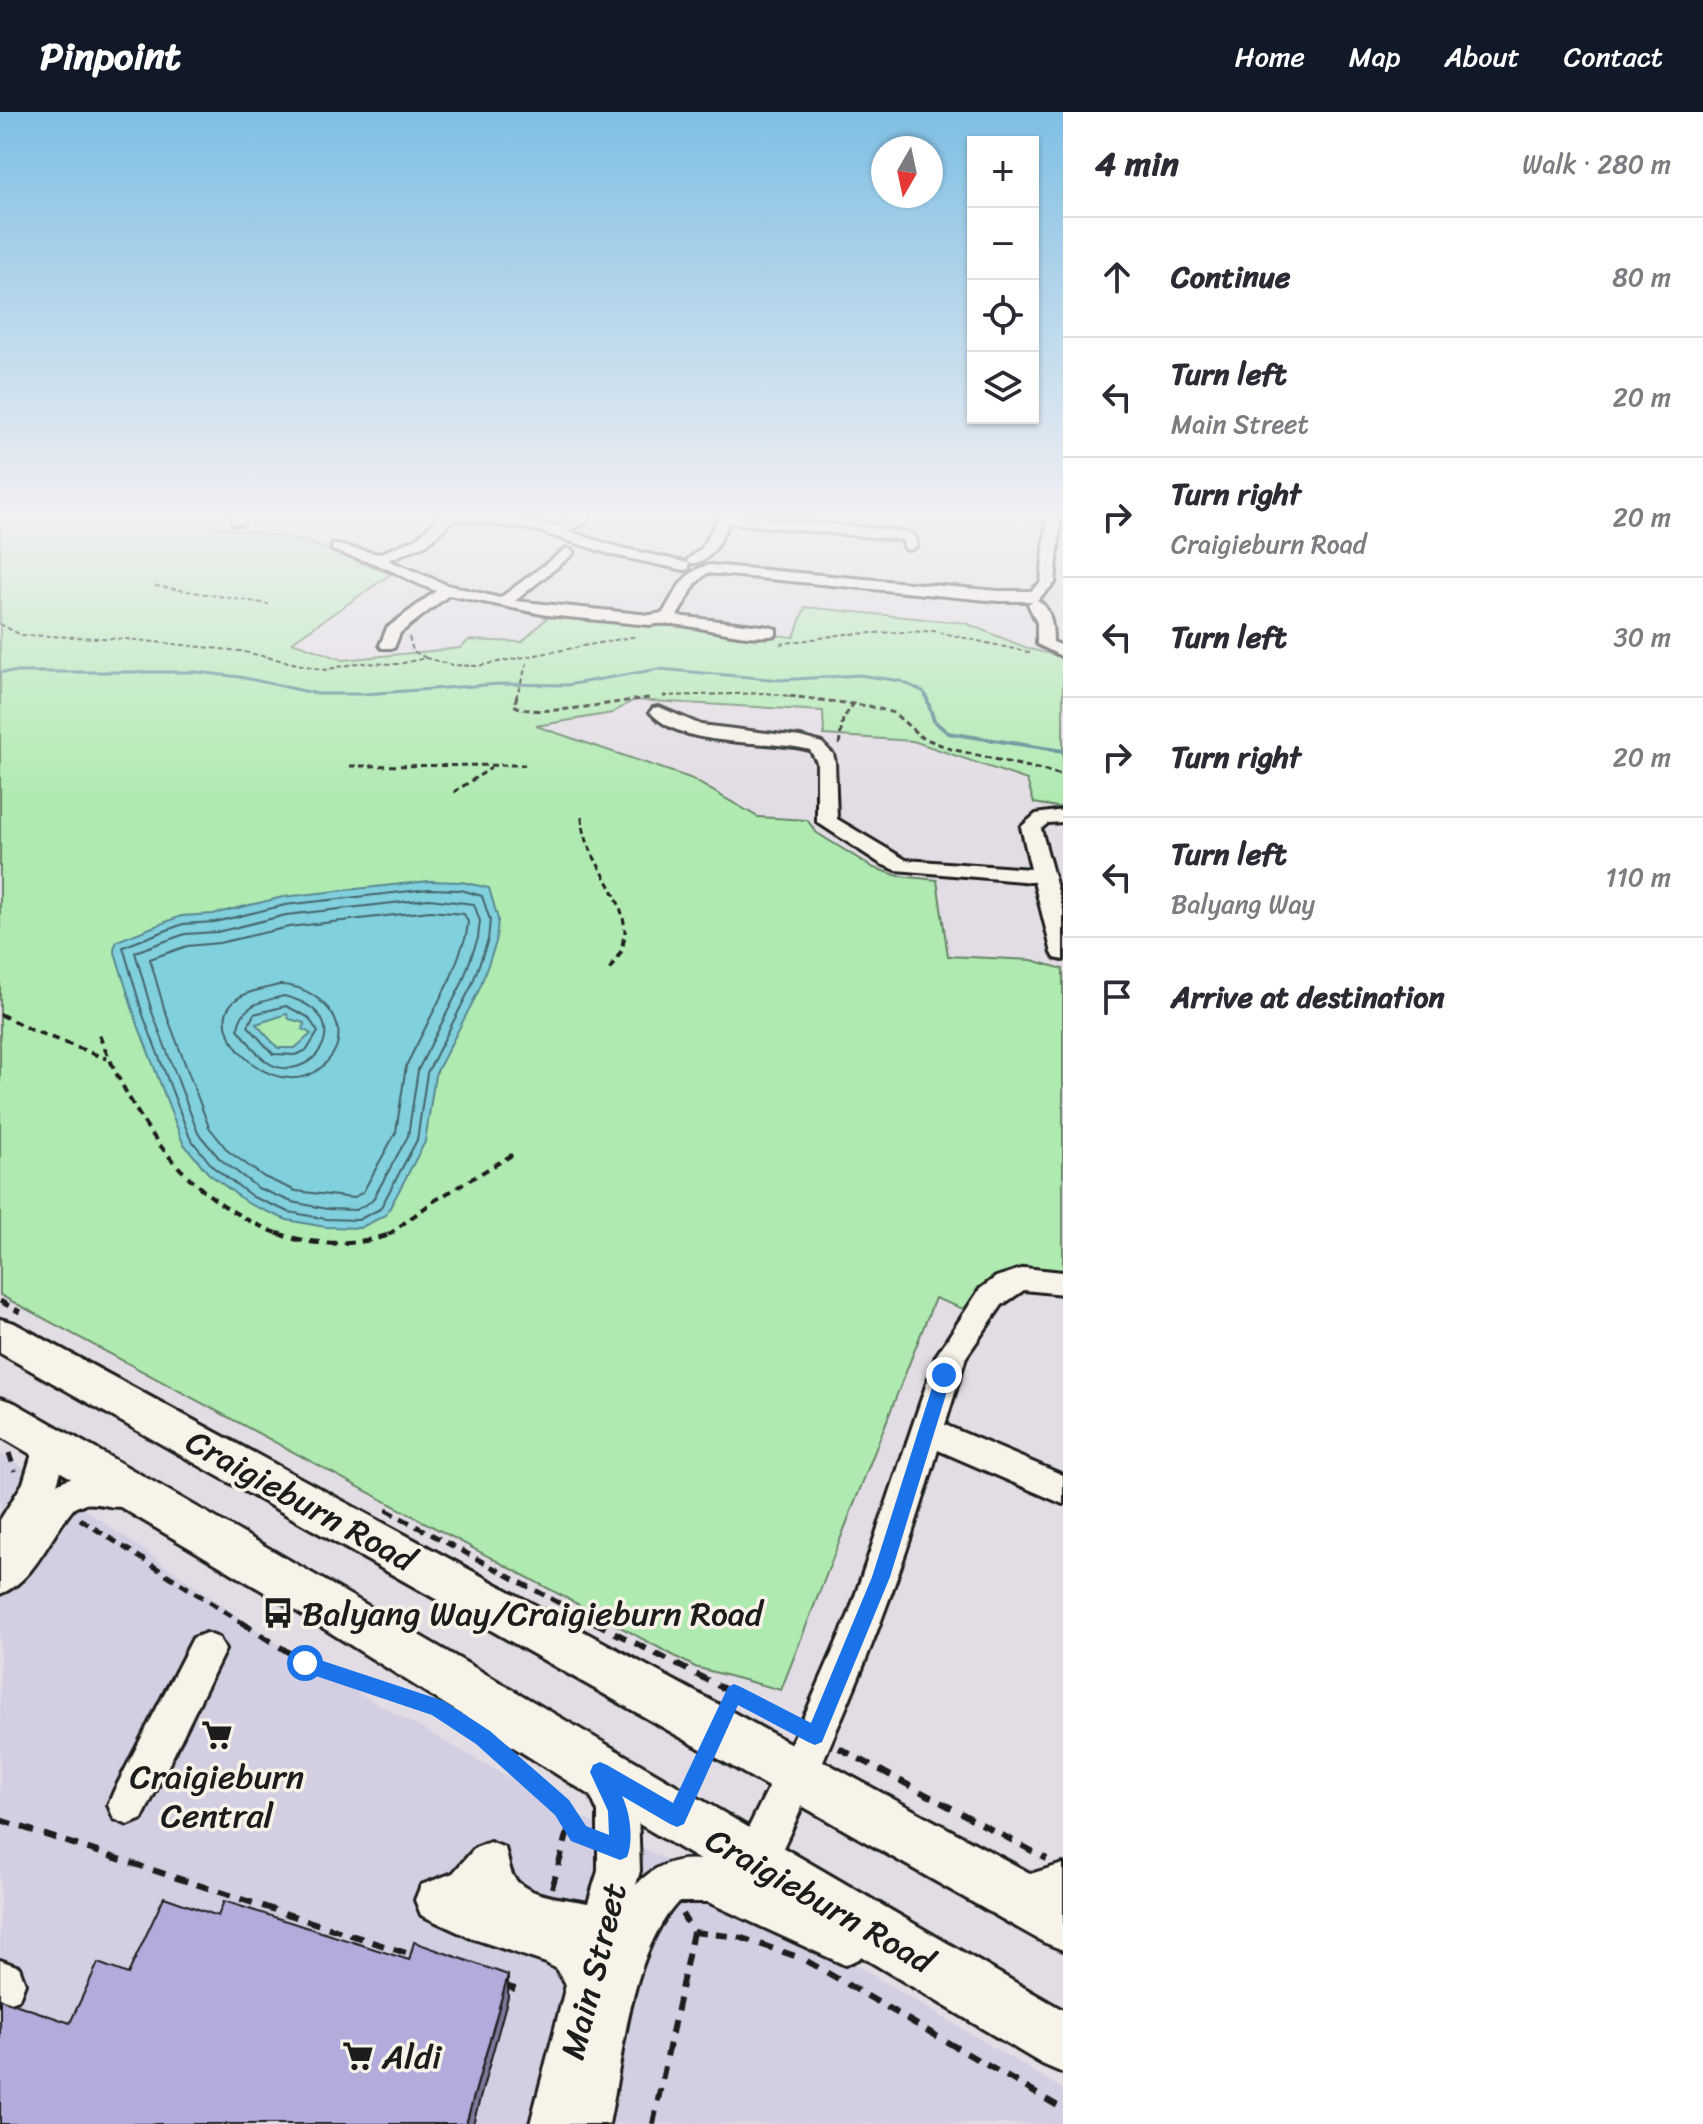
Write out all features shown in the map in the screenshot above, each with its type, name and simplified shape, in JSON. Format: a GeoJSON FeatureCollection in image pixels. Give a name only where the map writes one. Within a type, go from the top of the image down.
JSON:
{"type":"FeatureCollection","features":[{"type":"Feature","properties":{"kind":"main road","name":"Craigieburn Road"},"geometry":{"type":"LineString","coordinates":[[14,1325],[1044,1881],[1063,1922]]}},
{"type":"Feature","properties":{"kind":"main road","name":"Craigieburn Road"},"geometry":{"type":"LineString","coordinates":[[0,1415],[305,1591],[600,1772],[1063,2043]]}},
{"type":"Feature","properties":{"kind":"street"},"geometry":{"type":"LineString","coordinates":[[388,645],[393,631],[423,608]]}},
{"type":"Feature","properties":{"kind":"street"},"geometry":{"type":"LineString","coordinates":[[544,608],[643,620],[666,618],[770,632]]}},
{"type":"Feature","properties":{"kind":"street"},"geometry":{"type":"LineString","coordinates":[[666,618],[672,608]]}},
{"type":"Feature","properties":{"kind":"street"},"geometry":{"type":"LineString","coordinates":[[1038,608],[1045,623]]}},
{"type":"Feature","properties":{"kind":"street"},"geometry":{"type":"LineString","coordinates":[[1052,608],[1045,623],[1045,644],[1063,652]]}},
{"type":"Feature","properties":{"kind":"street"},"geometry":{"type":"LineString","coordinates":[[659,712],[671,722],[705,734],[817,745],[824,756],[827,822],[895,864],[1043,876]]}},
{"type":"Feature","properties":{"kind":"street"},"geometry":{"type":"LineString","coordinates":[[1063,816],[1043,818],[1031,827],[1063,953]]}},
{"type":"Feature","properties":{"kind":"street"},"geometry":{"type":"LineString","coordinates":[[754,1862],[806,1755],[881,1577],[951,1356],[959,1340],[992,1297],[1016,1280],[1030,1278],[1063,1283]]}},
{"type":"Feature","properties":{"kind":"street"},"geometry":{"type":"LineString","coordinates":[[979,1317],[1030,1289],[1063,1293]]}},
{"type":"Feature","properties":{"kind":"street"},"geometry":{"type":"LineString","coordinates":[[927,1431],[1063,1490]]}},
{"type":"Feature","properties":{"kind":"street"},"geometry":{"type":"LineString","coordinates":[[0,1548],[36,1493],[49,1455],[47,1443]]}},
{"type":"Feature","properties":{"kind":"street"},"geometry":{"type":"LineString","coordinates":[[0,1578],[15,1566],[55,1503],[74,1488],[94,1485],[114,1493],[235,1565],[305,1591]]}},
{"type":"Feature","properties":{"kind":"street"},"geometry":{"type":"LineString","coordinates":[[128,1805],[206,1650]]}},
{"type":"Feature","properties":{"kind":"street","name":"Main Street"},"geometry":{"type":"LineString","coordinates":[[554,2124],[588,1980],[619,1871],[618,1810],[600,1772]]}},
{"type":"Feature","properties":{"kind":"street"},"geometry":{"type":"LineString","coordinates":[[588,1980],[571,1954],[558,1945],[471,1917],[436,1900],[456,1896],[468,1889],[490,1863],[491,1878],[499,1893],[514,1903],[577,1923],[602,1926]]}},
{"type":"Feature","properties":{"kind":"street","name":"Main Street"},"geometry":{"type":"LineString","coordinates":[[585,2124],[631,1936],[658,1891],[689,1878],[711,1881],[838,1940],[1063,2060]]}},
{"type":"Feature","properties":{"kind":"path"},"geometry":{"type":"LineString","coordinates":[[0,624],[21,635],[126,639],[240,651],[292,661],[318,670],[358,663],[398,664],[426,658]]}},
{"type":"Feature","properties":{"kind":"path"},"geometry":{"type":"LineString","coordinates":[[408,631],[413,651],[426,658],[468,667],[529,659],[603,640],[648,635]]}},
{"type":"Feature","properties":{"kind":"path"},"geometry":{"type":"LineString","coordinates":[[886,632],[941,632],[1043,656]]}},
{"type":"Feature","properties":{"kind":"path"},"geometry":{"type":"LineString","coordinates":[[529,659],[515,699],[515,708],[534,711],[682,694],[766,693],[854,703],[894,713],[921,737],[951,749],[1063,775]]}},
{"type":"Feature","properties":{"kind":"path"},"geometry":{"type":"LineString","coordinates":[[510,662],[524,669]]}},
{"type":"Feature","properties":{"kind":"path"},"geometry":{"type":"LineString","coordinates":[[840,750],[841,725],[854,703]]}},
{"type":"Feature","properties":{"kind":"path"},"geometry":{"type":"LineString","coordinates":[[350,766],[525,765]]}},
{"type":"Feature","properties":{"kind":"path"},"geometry":{"type":"LineString","coordinates":[[454,792],[493,767]]}},
{"type":"Feature","properties":{"kind":"path"},"geometry":{"type":"LineString","coordinates":[[582,817],[580,832],[617,901],[625,929],[623,948],[610,970]]}},
{"type":"Feature","properties":{"kind":"path"},"geometry":{"type":"LineString","coordinates":[[0,1014],[27,1028],[107,1059]]}},
{"type":"Feature","properties":{"kind":"path"},"geometry":{"type":"LineString","coordinates":[[99,1035],[113,1076],[157,1143],[204,1196],[262,1230],[305,1243],[354,1243],[394,1234],[424,1209],[517,1152]]}},
{"type":"Feature","properties":{"kind":"path"},"geometry":{"type":"LineString","coordinates":[[0,1301],[14,1325]]}},
{"type":"Feature","properties":{"kind":"path"},"geometry":{"type":"LineString","coordinates":[[55,1503],[305,1663],[423,1703]]}},
{"type":"Feature","properties":{"kind":"path"},"geometry":{"type":"LineString","coordinates":[[377,1507],[402,1516],[672,1664],[725,1711],[1044,1881]]}},
{"type":"Feature","properties":{"kind":"path"},"geometry":{"type":"LineString","coordinates":[[677,1817],[725,1711]]}},
{"type":"Feature","properties":{"kind":"path"},"geometry":{"type":"LineString","coordinates":[[494,1748],[562,1807],[578,1833],[620,1850]]}},
{"type":"Feature","properties":{"kind":"path"},"geometry":{"type":"LineString","coordinates":[[0,1820],[419,1957]]}},
{"type":"Feature","properties":{"kind":"path"},"geometry":{"type":"LineString","coordinates":[[653,2124],[693,1932],[739,1937],[800,1957],[1063,2109]]}},
{"type":"Feature","properties":{"kind":"path"},"geometry":{"type":"LineString","coordinates":[[494,1982],[524,1992]]}},
{"type":"Feature","properties":{"kind":"shaded area","name":"Craigieburn Central"},"geometry":{"type":"Polygon","coordinates":[[[0,1453],[305,1663],[562,1807],[747,1900],[1063,2089],[1063,2124],[0,2124],[0,1453]]]}},
{"type":"Feature","properties":{"kind":"green space"},"geometry":{"type":"Polygon","coordinates":[[[0,608],[342,608],[292,642],[343,660],[460,648],[469,640],[522,642],[552,613],[794,637],[805,608],[814,608],[965,623],[1030,649],[1063,657],[1063,808],[1034,803],[1027,780],[913,741],[824,735],[823,711],[634,700],[612,713],[536,726],[690,778],[758,817],[807,820],[817,833],[874,868],[899,876],[937,880],[948,956],[1032,960],[1063,969],[1063,1278],[1039,1273],[966,1310],[935,1298],[781,1690],[695,1667],[0,1295],[0,608]]]}},
{"type":"Feature","properties":{"kind":"water"},"geometry":{"type":"Polygon","coordinates":[[[429,881],[462,882],[489,888],[498,919],[496,942],[479,990],[435,1075],[425,1142],[386,1215],[360,1228],[325,1227],[287,1220],[249,1204],[208,1173],[183,1143],[135,1017],[114,949],[117,941],[181,916],[213,914],[283,897],[429,881]],[[287,1014],[256,1024],[278,1048],[295,1048],[311,1034],[303,1029],[304,1023],[289,1019],[287,1014]]]}},
{"type":"Feature","properties":{"kind":"building"},"geometry":{"type":"Polygon","coordinates":[[[164,1897],[218,1916],[224,1901],[409,1960],[414,1942],[508,1975],[466,2124],[0,2124],[0,1999],[70,2023],[98,1963],[128,1974],[164,1897]]]}},
{"type":"Feature","properties":{"kind":"waterway"},"geometry":{"type":"LineString","coordinates":[[0,672],[197,672],[240,677],[318,694],[364,694],[500,684],[567,685],[659,669],[780,680],[859,675],[901,681],[924,692],[926,696]]}},
{"type":"Feature","properties":{"kind":"waterway"},"geometry":{"type":"LineString","coordinates":[[926,696],[934,721],[948,733],[1063,751]]}},
{"type":"Feature","properties":{"kind":"place","name":"Balyang Way/Craigieburn Road"},"geometry":{"type":"Point","coordinates":[278,1613]}},
{"type":"Feature","properties":{"kind":"place","name":"Craigieburn Central"},"geometry":{"type":"Point","coordinates":[217,1735]}},
{"type":"Feature","properties":{"kind":"place","name":"Aldi"},"geometry":{"type":"Point","coordinates":[358,2056]}},
{"type":"Feature","properties":{"kind":"route"},"geometry":{"type":"LineString","coordinates":[[305,1663],[437,1707],[483,1738],[562,1807],[578,1833],[620,1850],[618,1810],[600,1772],[677,1817],[734,1693],[815,1736],[881,1577],[944,1375]]}}]}
